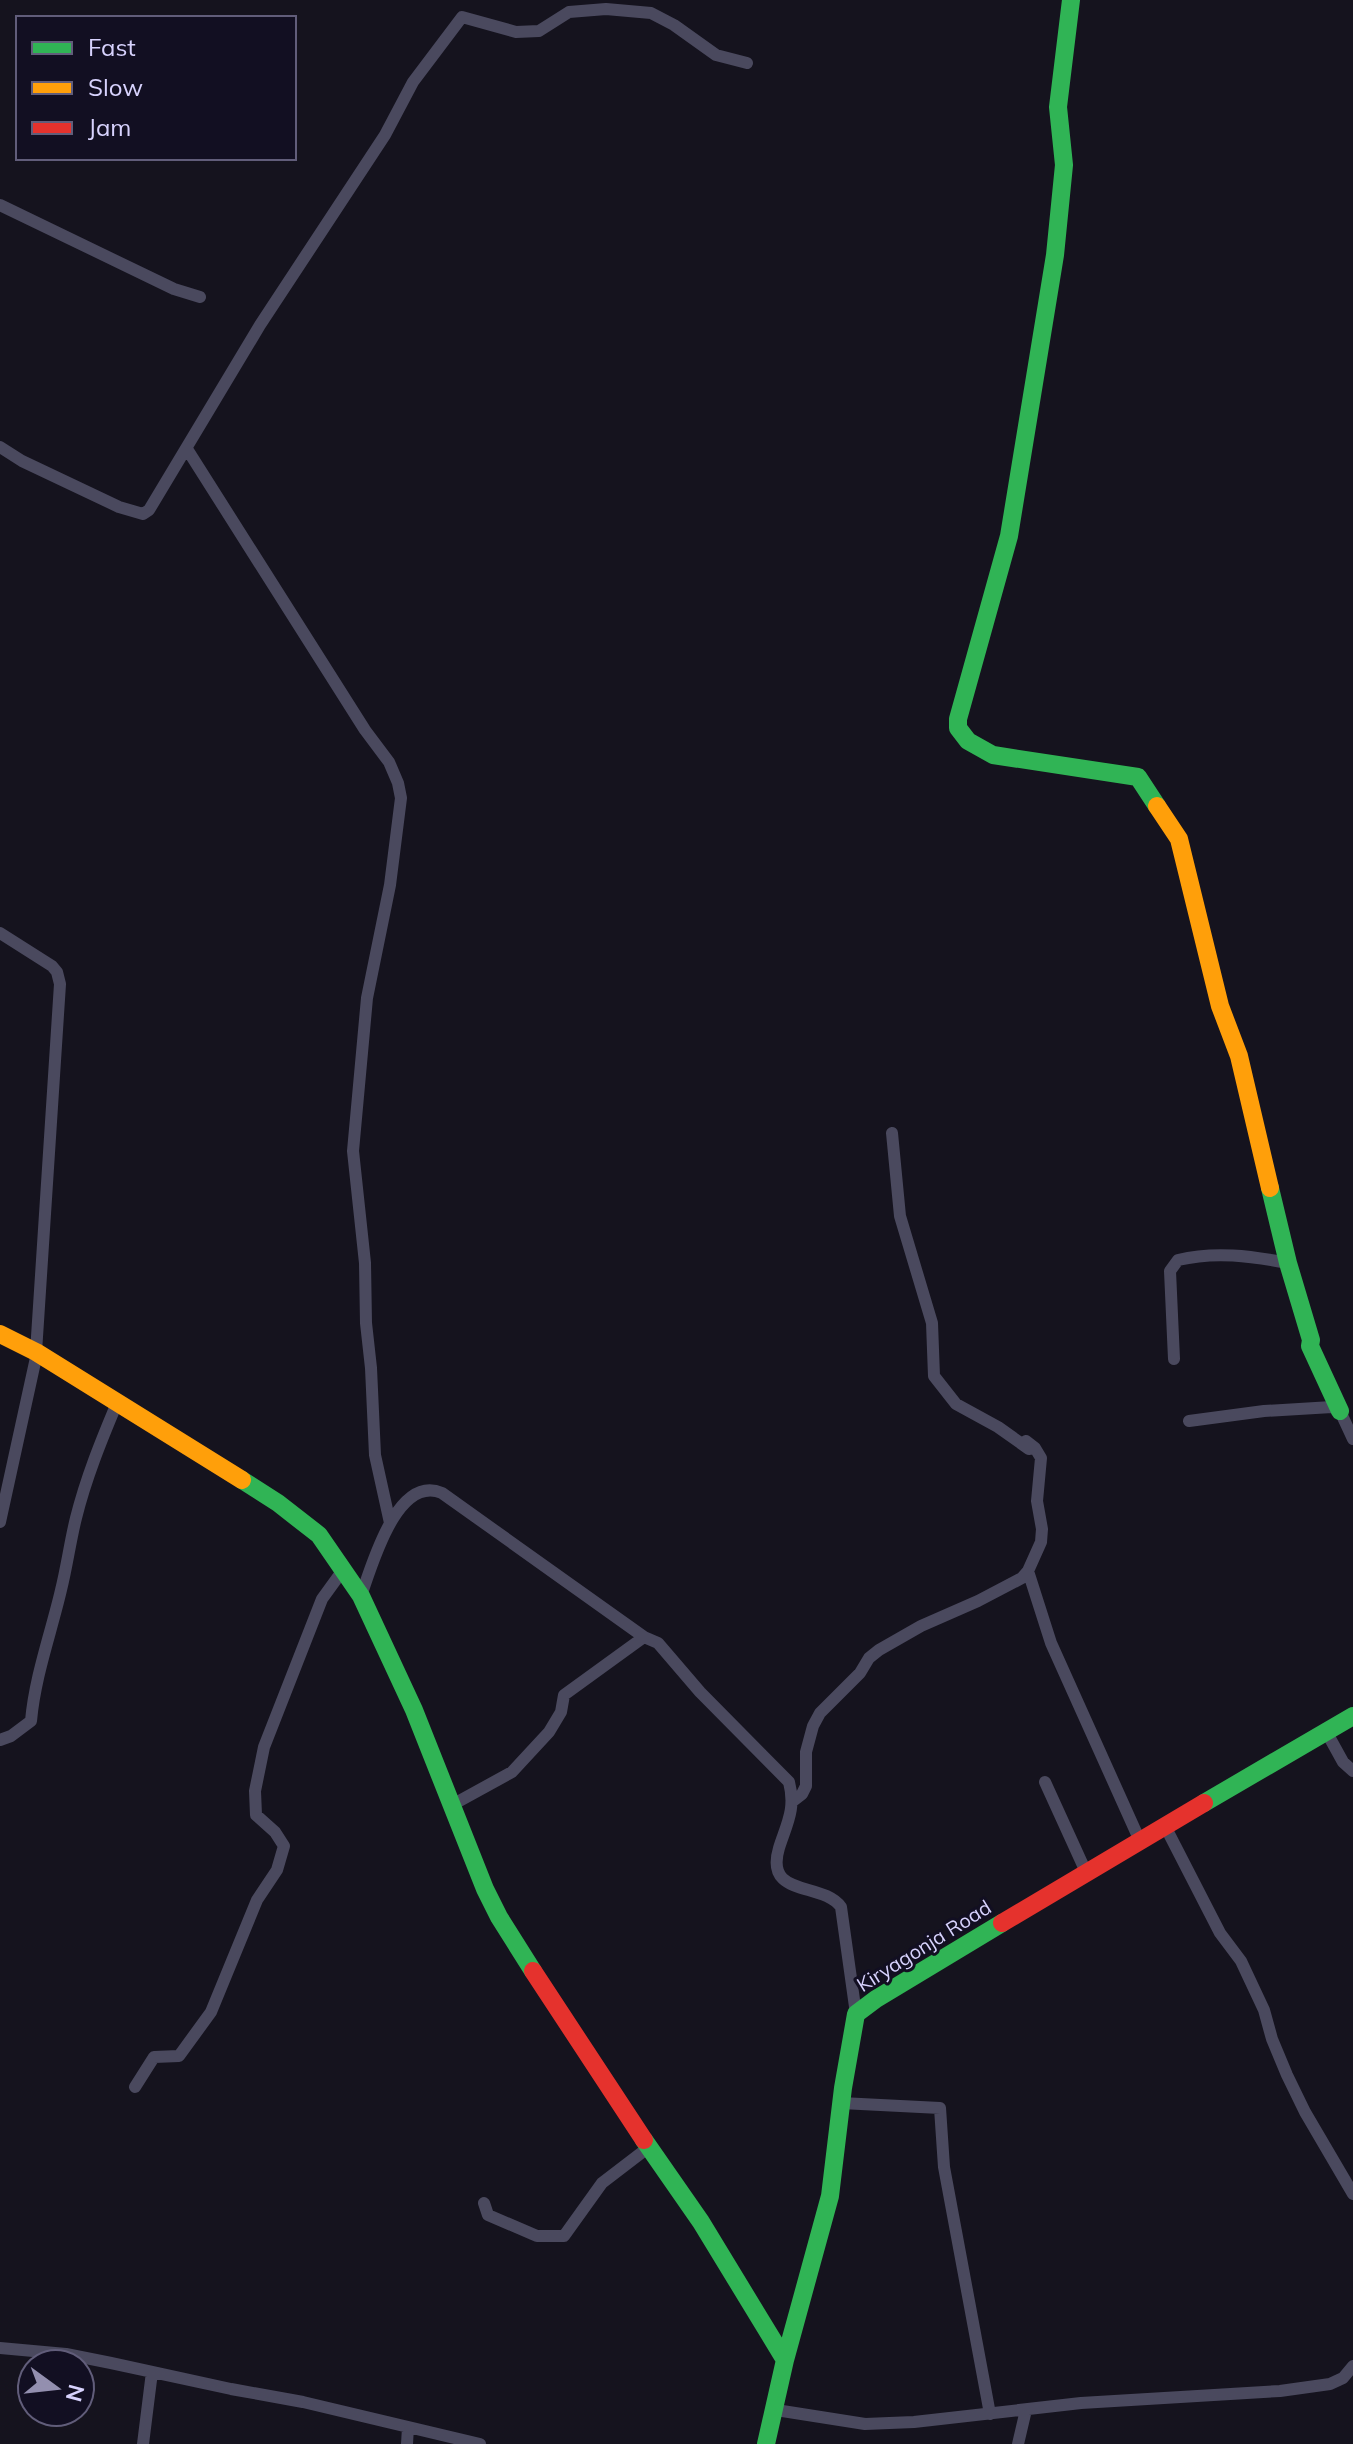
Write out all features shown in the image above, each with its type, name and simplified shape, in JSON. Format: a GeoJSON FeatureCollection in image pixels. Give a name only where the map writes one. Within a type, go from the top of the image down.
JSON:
{"type":"FeatureCollection","features":[{"type":"Feature","properties":{"kind":"street"},"geometry":{"type":"LineString","coordinates":[[1071,0],[1058,107],[1064,165],[1055,255],[1009,536],[962,701],[958,728],[968,741],[993,755],[1138,777],[1179,839],[1220,1006],[1239,1056],[1314,1358],[1353,1439]]}},
{"type":"Feature","properties":{"kind":"street"},"geometry":{"type":"LineString","coordinates":[[0,447],[22,461],[119,507],[143,514],[149,510],[260,325],[385,135],[413,82],[462,17],[516,32],[528,32],[539,31],[569,12],[606,9],[651,13],[674,25],[716,55],[747,63]]}},
{"type":"Feature","properties":{"kind":"street"},"geometry":{"type":"LineString","coordinates":[[0,205],[174,289],[200,297]]}},
{"type":"Feature","properties":{"kind":"street"},"geometry":{"type":"LineString","coordinates":[[187,449],[365,730],[389,762],[401,798],[390,885],[367,998],[353,1151],[365,1263],[375,1455],[390,1523]]}},
{"type":"Feature","properties":{"kind":"street"},"geometry":{"type":"LineString","coordinates":[[0,933],[52,966],[60,984],[36,1353],[0,1522]]}},
{"type":"Feature","properties":{"kind":"street"},"geometry":{"type":"LineString","coordinates":[[892,1133],[900,1216],[932,1323],[934,1376],[956,1404],[998,1427],[1041,1458]]}},
{"type":"Feature","properties":{"kind":"street"},"geometry":{"type":"LineString","coordinates":[[1174,1359],[1170,1271],[1178,1260],[1198,1255],[1243,1255],[1288,1263]]}},
{"type":"Feature","properties":{"kind":"street"},"geometry":{"type":"LineString","coordinates":[[0,1334],[36,1353],[278,1503],[319,1535],[361,1596],[414,1710],[499,1917],[610,2090],[709,2234],[785,2360]]}},
{"type":"Feature","properties":{"kind":"street"},"geometry":{"type":"LineString","coordinates":[[0,1740],[31,1721],[33,1696],[62,1585],[75,1520],[96,1451],[117,1403]]}},
{"type":"Feature","properties":{"kind":"street"},"geometry":{"type":"LineString","coordinates":[[1189,1421],[1264,1411],[1332,1407],[1340,1411]]}},
{"type":"Feature","properties":{"kind":"street"},"geometry":{"type":"LineString","coordinates":[[793,1801],[806,1786],[806,1752],[813,1726],[820,1713],[860,1673],[869,1658],[921,1626],[1022,1578],[1028,1571],[1041,1542],[1037,1501],[1041,1458],[1026,1441]]}},
{"type":"Feature","properties":{"kind":"street"},"geometry":{"type":"LineString","coordinates":[[361,1596],[390,1523],[411,1497],[431,1489],[442,1493],[644,1637],[658,1643],[700,1692],[789,1782],[793,1801],[776,1858],[777,1871],[780,1877],[834,1900],[841,1907],[856,2014]]}},
{"type":"Feature","properties":{"kind":"street"},"geometry":{"type":"LineString","coordinates":[[135,2087],[154,2057],[179,2056],[211,2012],[257,1900],[277,1870],[284,1846],[275,1832],[256,1815],[255,1791],[264,1747],[322,1599],[343,1570]]}},
{"type":"Feature","properties":{"kind":"street"},"geometry":{"type":"LineString","coordinates":[[1028,1571],[1051,1643],[1140,1841]]}},
{"type":"Feature","properties":{"kind":"street"},"geometry":{"type":"LineString","coordinates":[[452,1805],[512,1772],[549,1732],[561,1712],[564,1695],[644,1637]]}},
{"type":"Feature","properties":{"kind":"street","name":"Kiryagonja Road"},"geometry":{"type":"LineString","coordinates":[[766,2444],[785,2360],[830,2196],[856,2014],[1086,1872],[1353,1716]]}},
{"type":"Feature","properties":{"kind":"street"},"geometry":{"type":"LineString","coordinates":[[1327,1733],[1343,1762],[1353,1771]]}},
{"type":"Feature","properties":{"kind":"street"},"geometry":{"type":"LineString","coordinates":[[1045,1782],[1086,1872]]}},
{"type":"Feature","properties":{"kind":"street"},"geometry":{"type":"LineString","coordinates":[[1165,1826],[1220,1933],[1241,1961],[1264,2010],[1287,2075],[1353,2194]]}},
{"type":"Feature","properties":{"kind":"street"},"geometry":{"type":"LineString","coordinates":[[841,2103],[940,2108],[944,2167],[990,2414]]}},
{"type":"Feature","properties":{"kind":"street"},"geometry":{"type":"LineString","coordinates":[[484,2203],[488,2215],[537,2236],[564,2236],[602,2183],[649,2147]]}},
{"type":"Feature","properties":{"kind":"street"},"geometry":{"type":"LineString","coordinates":[[0,2348],[66,2354],[303,2402],[480,2444]]}},
{"type":"Feature","properties":{"kind":"street"},"geometry":{"type":"LineString","coordinates":[[776,2410],[865,2424],[1081,2403],[1293,2389],[1330,2384],[1343,2378],[1353,2366]]}},
{"type":"Feature","properties":{"kind":"street"},"geometry":{"type":"LineString","coordinates":[[143,2444],[152,2372]]}},
{"type":"Feature","properties":{"kind":"street"},"geometry":{"type":"LineString","coordinates":[[1018,2444],[1026,2410]]}},
{"type":"Feature","properties":{"kind":"street"},"geometry":{"type":"LineString","coordinates":[[407,2444],[408,2427]]}},
{"type":"Feature","properties":{"kind":"traffic: fast"},"geometry":{"type":"LineString","coordinates":[[1071,0],[1058,107],[1064,165],[1055,255],[1009,536],[958,728],[968,741],[993,755],[1138,777],[1157,806]]}},
{"type":"Feature","properties":{"kind":"traffic: fast"},"geometry":{"type":"LineString","coordinates":[[1270,1188],[1311,1340],[1310,1346],[1340,1411]]}},
{"type":"Feature","properties":{"kind":"traffic: fast"},"geometry":{"type":"LineString","coordinates":[[242,1480],[319,1535],[361,1596],[414,1710],[485,1889],[533,1971]]}},
{"type":"Feature","properties":{"kind":"traffic: fast"},"geometry":{"type":"LineString","coordinates":[[1204,1803],[1353,1716]]}},
{"type":"Feature","properties":{"kind":"traffic: fast"},"geometry":{"type":"LineString","coordinates":[[766,2444],[785,2360],[830,2196],[843,2088],[856,2014],[1002,1923]]}},
{"type":"Feature","properties":{"kind":"traffic: fast"},"geometry":{"type":"LineString","coordinates":[[644,2140],[701,2222],[785,2360]]}},
{"type":"Feature","properties":{"kind":"traffic: slow"},"geometry":{"type":"LineString","coordinates":[[1157,806],[1179,839],[1220,1006],[1239,1056],[1270,1188]]}},
{"type":"Feature","properties":{"kind":"traffic: slow"},"geometry":{"type":"LineString","coordinates":[[0,1334],[36,1352],[242,1480]]}},
{"type":"Feature","properties":{"kind":"traffic: jam"},"geometry":{"type":"LineString","coordinates":[[1002,1923],[1204,1803]]}},
{"type":"Feature","properties":{"kind":"traffic: jam"},"geometry":{"type":"LineString","coordinates":[[533,1971],[644,2140]]}}]}
